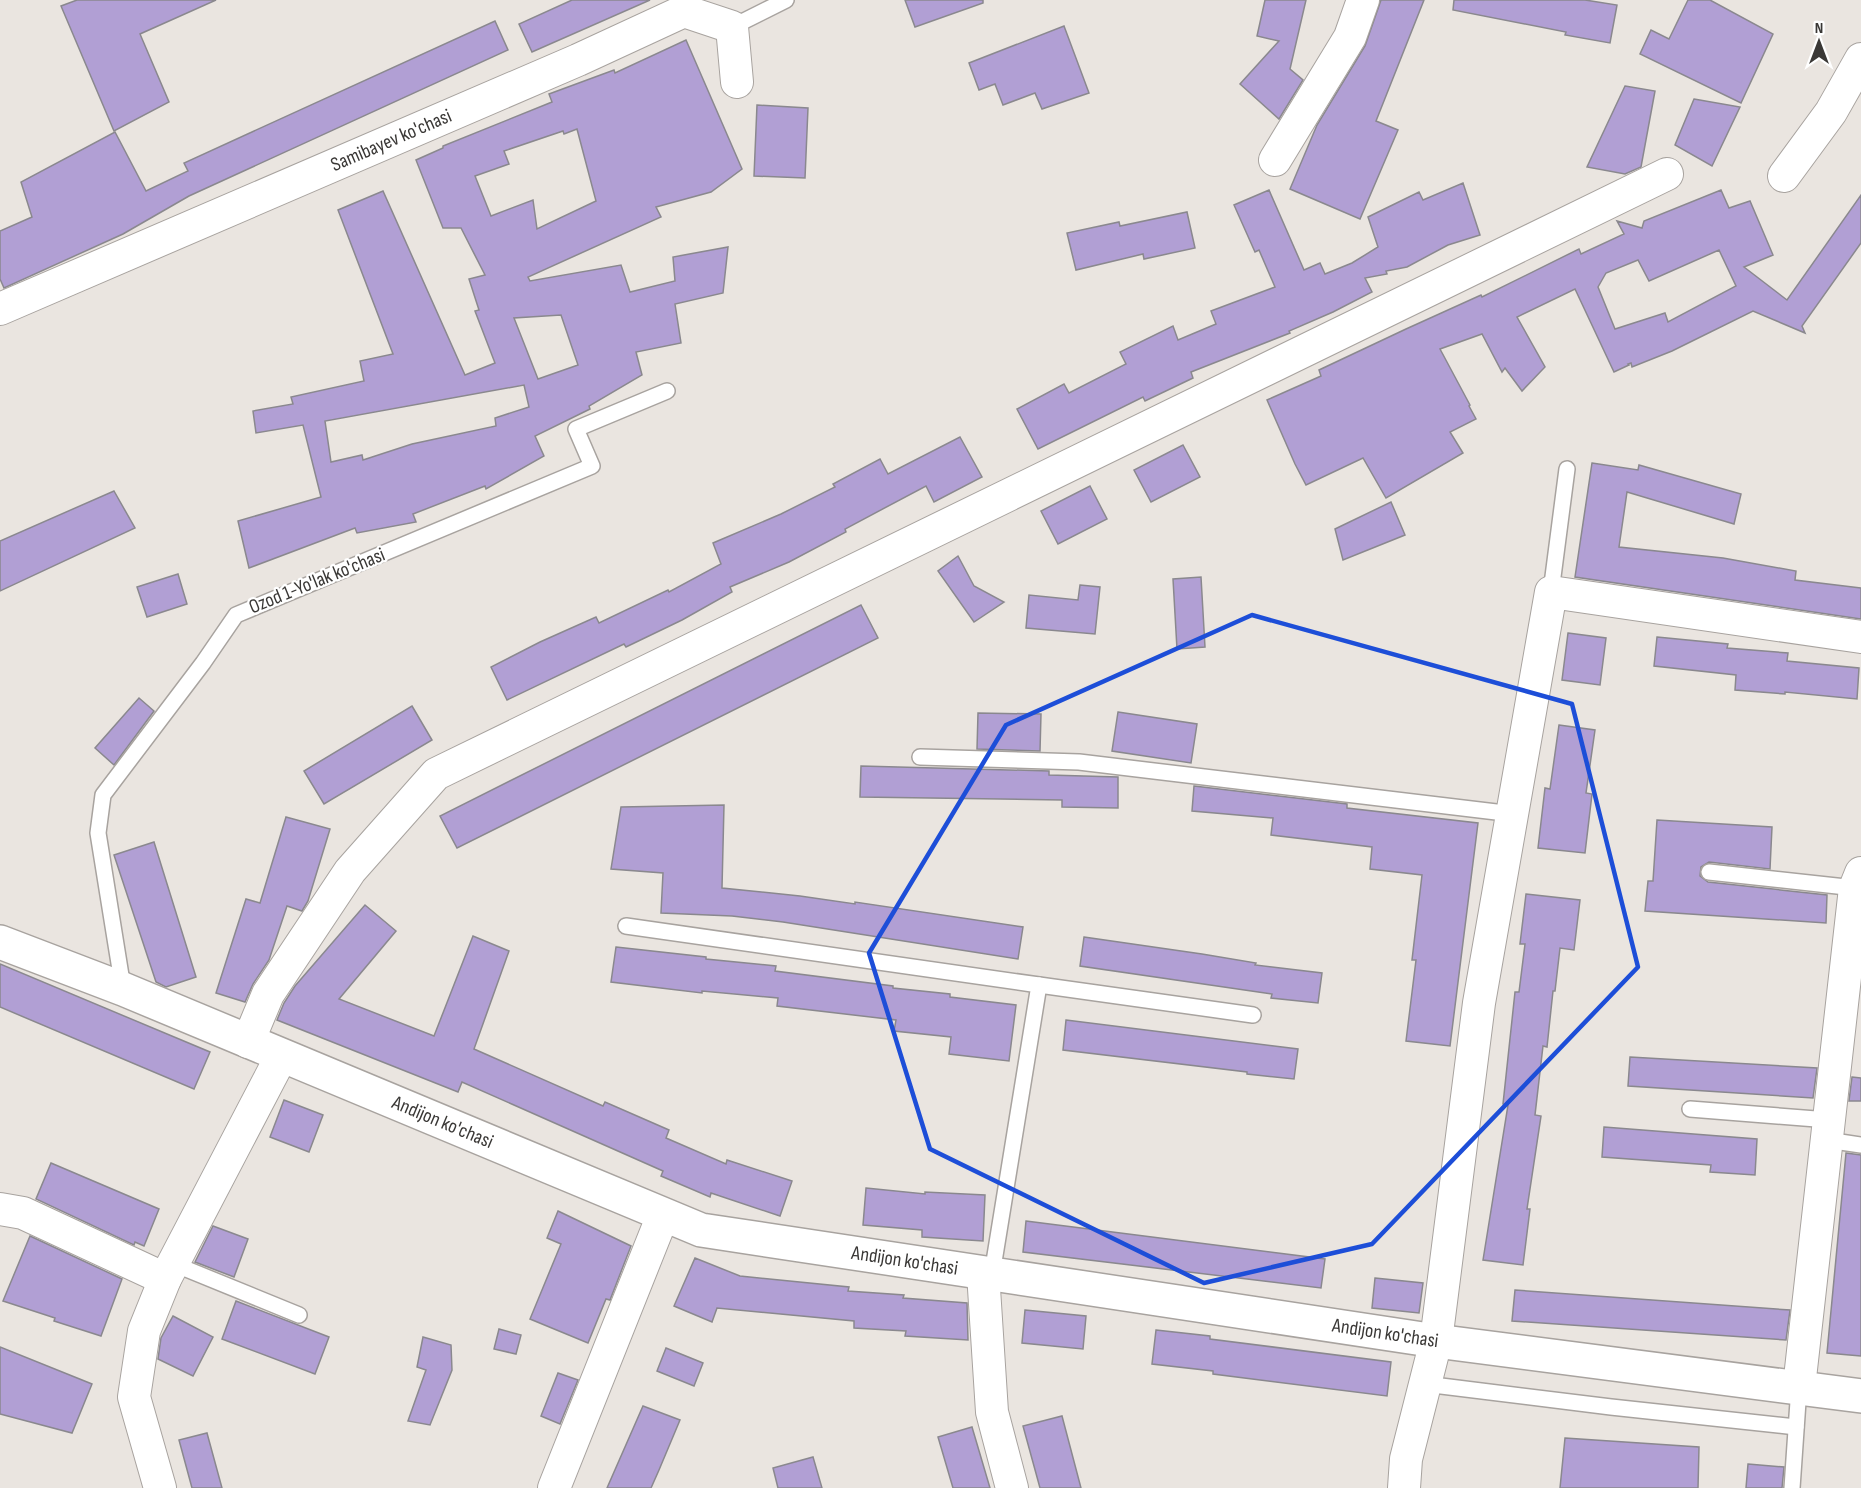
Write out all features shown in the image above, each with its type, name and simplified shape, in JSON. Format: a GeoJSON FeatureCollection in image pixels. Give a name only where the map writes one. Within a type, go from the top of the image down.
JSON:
{"type":"FeatureCollection","features":[{"type":"Feature","properties":{"kind":"street"},"geometry":{"type":"LineString","coordinates":[[1275,160],[1350,37],[1363,0]]}},
{"type":"Feature","properties":{"kind":"street","name":"Samibayev ko'chasi"},"geometry":{"type":"LineString","coordinates":[[0,309],[578,60],[684,11],[732,27]]}},
{"type":"Feature","properties":{"kind":"street"},"geometry":{"type":"LineString","coordinates":[[732,27],[737,82]]}},
{"type":"Feature","properties":{"kind":"street"},"geometry":{"type":"LineString","coordinates":[[1784,176],[1831,112],[1861,59]]}},
{"type":"Feature","properties":{"kind":"street"},"geometry":{"type":"LineString","coordinates":[[248,1042],[268,994],[350,871],[436,774],[1666,174]]}},
{"type":"Feature","properties":{"kind":"street"},"geometry":{"type":"LineString","coordinates":[[1404,1488],[1406,1459],[1436,1341],[1479,1003],[1551,592],[1861,637]]}},
{"type":"Feature","properties":{"kind":"street"},"geometry":{"type":"LineString","coordinates":[[1799,1387],[1858,881]]}},
{"type":"Feature","properties":{"kind":"street","name":"Andijon ko'chasi"},"geometry":{"type":"LineString","coordinates":[[0,942],[123,989],[281,1057],[700,1230],[1436,1341],[1861,1396]]}},
{"type":"Feature","properties":{"kind":"street"},"geometry":{"type":"LineString","coordinates":[[160,1488],[134,1397],[144,1330],[170,1272],[281,1057]]}},
{"type":"Feature","properties":{"kind":"street"},"geometry":{"type":"LineString","coordinates":[[0,1209],[23,1213],[170,1272]]}},
{"type":"Feature","properties":{"kind":"street"},"geometry":{"type":"LineString","coordinates":[[554,1488],[663,1215]]}},
{"type":"Feature","properties":{"kind":"street"},"geometry":{"type":"LineString","coordinates":[[987,1273],[992,1412],[1012,1488]]}},
{"type":"Feature","properties":{"kind":"lane"},"geometry":{"type":"LineString","coordinates":[[732,27],[786,0]]}},
{"type":"Feature","properties":{"kind":"lane","name":"Ozod 1-Yo'lak ko'chasi"},"geometry":{"type":"LineString","coordinates":[[123,989],[98,833],[103,795],[203,663],[236,615],[592,466],[576,429],[667,392]]}},
{"type":"Feature","properties":{"kind":"lane"},"geometry":{"type":"LineString","coordinates":[[1551,592],[1567,469]]}},
{"type":"Feature","properties":{"kind":"lane"},"geometry":{"type":"LineString","coordinates":[[920,757],[1079,762],[1513,814]]}},
{"type":"Feature","properties":{"kind":"lane"},"geometry":{"type":"LineString","coordinates":[[1709,872],[1858,881]]}},
{"type":"Feature","properties":{"kind":"lane"},"geometry":{"type":"LineString","coordinates":[[626,926],[1253,1015]]}},
{"type":"Feature","properties":{"kind":"lane"},"geometry":{"type":"LineString","coordinates":[[987,1273],[1039,985]]}},
{"type":"Feature","properties":{"kind":"lane"},"geometry":{"type":"LineString","coordinates":[[1690,1108],[1828,1130],[1861,1145]]}},
{"type":"Feature","properties":{"kind":"lane"},"geometry":{"type":"LineString","coordinates":[[170,1272],[298,1315]]}},
{"type":"Feature","properties":{"kind":"lane"},"geometry":{"type":"LineString","coordinates":[[1425,1384],[1796,1427]]}},
{"type":"Feature","properties":{"kind":"lane"},"geometry":{"type":"LineString","coordinates":[[1792,1488],[1799,1387]]}},
{"type":"Feature","properties":{"kind":"highlighted area"},"geometry":{"type":"Polygon","coordinates":[[[1252,615],[1572,704],[1638,967],[1372,1244],[1204,1283],[930,1149],[869,953],[1006,725],[1252,615]]]}},
{"type":"Feature","properties":{"kind":"building"},"geometry":{"type":"Polygon","coordinates":[[[77,0],[216,0],[140,34],[169,102],[114,131],[61,6],[77,0]]]}},
{"type":"Feature","properties":{"kind":"building"},"geometry":{"type":"Polygon","coordinates":[[[572,0],[650,0],[532,52],[519,24],[572,0]]]}},
{"type":"Feature","properties":{"kind":"building"},"geometry":{"type":"Polygon","coordinates":[[[905,0],[983,0],[983,3],[915,27],[905,0]]]}},
{"type":"Feature","properties":{"kind":"building"},"geometry":{"type":"Polygon","coordinates":[[[1265,0],[1306,0],[1290,69],[1303,80],[1279,119],[1240,84],[1279,41],[1257,36],[1265,0]]]}},
{"type":"Feature","properties":{"kind":"building"},"geometry":{"type":"Polygon","coordinates":[[[1381,0],[1424,0],[1376,121],[1398,130],[1360,219],[1290,189],[1317,125],[1365,46],[1381,0]]]}},
{"type":"Feature","properties":{"kind":"building"},"geometry":{"type":"Polygon","coordinates":[[[1454,0],[1585,0],[1617,5],[1610,43],[1453,10],[1454,0]]]}},
{"type":"Feature","properties":{"kind":"building"},"geometry":{"type":"Polygon","coordinates":[[[1688,0],[1710,0],[1773,34],[1741,103],[1640,54],[1651,30],[1669,39],[1688,0]]]}},
{"type":"Feature","properties":{"kind":"building"},"geometry":{"type":"Polygon","coordinates":[[[495,21],[508,50],[189,196],[123,234],[4,288],[0,279],[0,231],[32,217],[21,182],[115,132],[146,191],[188,171],[184,163],[495,21]]]}},
{"type":"Feature","properties":{"kind":"building"},"geometry":{"type":"Polygon","coordinates":[[[1064,26],[1089,93],[1042,109],[1035,93],[1003,105],[995,84],[979,90],[969,63],[1064,26]]]}},
{"type":"Feature","properties":{"kind":"building"},"geometry":{"type":"Polygon","coordinates":[[[686,40],[742,169],[711,192],[656,207],[661,217],[528,277],[530,281],[621,265],[630,292],[675,281],[673,257],[728,247],[723,293],[675,304],[681,343],[636,352],[642,375],[589,406],[590,409],[535,436],[544,456],[486,489],[485,486],[413,514],[416,522],[357,533],[355,528],[249,568],[238,521],[321,497],[303,425],[256,433],[253,411],[293,404],[291,397],[364,381],[360,361],[393,354],[338,210],[383,191],[465,375],[495,363],[475,311],[479,310],[469,279],[485,275],[461,228],[443,228],[416,160],[443,146],[552,102],[549,94],[614,70],[615,73],[686,40]],[[577,129],[564,134],[563,131],[504,151],[509,164],[475,176],[491,216],[533,200],[537,229],[596,201],[577,129]],[[561,315],[514,318],[538,379],[578,365],[561,315]],[[524,385],[325,421],[331,462],[362,455],[363,460],[412,444],[496,426],[495,418],[529,407],[524,385]]]}},
{"type":"Feature","properties":{"kind":"building"},"geometry":{"type":"Polygon","coordinates":[[[1625,86],[1655,91],[1641,167],[1625,174],[1587,167],[1625,86]]]}},
{"type":"Feature","properties":{"kind":"building"},"geometry":{"type":"Polygon","coordinates":[[[1694,99],[1740,107],[1712,166],[1675,145],[1694,99]]]}},
{"type":"Feature","properties":{"kind":"building"},"geometry":{"type":"Polygon","coordinates":[[[757,105],[808,108],[805,178],[754,176],[757,105]]]}},
{"type":"Feature","properties":{"kind":"building"},"geometry":{"type":"Polygon","coordinates":[[[1463,183],[1480,235],[1448,245],[1407,267],[1365,278],[1372,292],[1289,331],[1290,333],[1191,372],[1193,378],[1145,401],[1143,397],[1038,449],[1017,409],[1064,384],[1069,393],[1126,364],[1120,352],[1173,326],[1178,340],[1216,324],[1211,311],[1275,287],[1259,250],[1255,252],[1234,205],[1269,190],[1304,270],[1320,263],[1325,274],[1352,263],[1378,247],[1368,217],[1419,192],[1423,200],[1463,183]]]}},
{"type":"Feature","properties":{"kind":"building"},"geometry":{"type":"Polygon","coordinates":[[[1721,190],[1729,208],[1750,201],[1773,255],[1744,267],[1787,300],[1861,195],[1861,243],[1802,326],[1805,333],[1753,311],[1672,351],[1632,367],[1631,363],[1628,364],[1614,372],[1575,289],[1517,317],[1545,367],[1522,391],[1505,368],[1502,372],[1482,334],[1440,349],[1476,419],[1450,432],[1463,453],[1386,498],[1363,458],[1306,485],[1267,400],[1321,376],[1319,370],[1406,329],[1481,295],[1482,297],[1579,249],[1581,254],[1624,234],[1617,221],[1642,228],[1644,221],[1721,190]],[[1719,250],[1649,281],[1638,260],[1606,273],[1598,287],[1615,329],[1665,313],[1668,322],[1736,286],[1719,250]]]}},
{"type":"Feature","properties":{"kind":"building"},"geometry":{"type":"Polygon","coordinates":[[[1187,212],[1195,248],[1144,259],[1143,254],[1076,270],[1067,233],[1119,222],[1120,226],[1187,212]]]}},
{"type":"Feature","properties":{"kind":"building"},"geometry":{"type":"Polygon","coordinates":[[[960,437],[982,477],[934,502],[926,486],[789,562],[730,587],[732,592],[682,620],[626,647],[624,644],[507,700],[491,667],[596,617],[599,623],[668,590],[669,592],[721,564],[713,543],[781,514],[835,487],[833,484],[880,459],[888,474],[960,437]]]}},
{"type":"Feature","properties":{"kind":"building"},"geometry":{"type":"Polygon","coordinates":[[[1183,445],[1200,477],[1151,502],[1134,470],[1183,445]]]}},
{"type":"Feature","properties":{"kind":"building"},"geometry":{"type":"Polygon","coordinates":[[[1592,463],[1638,470],[1639,465],[1741,494],[1734,524],[1627,492],[1619,547],[1723,558],[1796,571],[1795,580],[1861,588],[1861,619],[1575,577],[1592,463]]]}},
{"type":"Feature","properties":{"kind":"building"},"geometry":{"type":"Polygon","coordinates":[[[1090,486],[1107,519],[1058,544],[1041,511],[1090,486]]]}},
{"type":"Feature","properties":{"kind":"building"},"geometry":{"type":"Polygon","coordinates":[[[114,491],[135,528],[0,591],[0,541],[114,491]]]}},
{"type":"Feature","properties":{"kind":"building"},"geometry":{"type":"Polygon","coordinates":[[[1391,502],[1405,535],[1343,560],[1335,529],[1391,502]]]}},
{"type":"Feature","properties":{"kind":"building"},"geometry":{"type":"Polygon","coordinates":[[[958,556],[974,586],[1004,602],[974,622],[938,571],[958,556]]]}},
{"type":"Feature","properties":{"kind":"building"},"geometry":{"type":"Polygon","coordinates":[[[178,574],[187,604],[147,617],[137,587],[178,574]]]}},
{"type":"Feature","properties":{"kind":"building"},"geometry":{"type":"Polygon","coordinates":[[[1201,577],[1205,647],[1177,649],[1173,579],[1201,577]]]}},
{"type":"Feature","properties":{"kind":"building"},"geometry":{"type":"Polygon","coordinates":[[[1080,585],[1100,587],[1095,634],[1026,628],[1029,595],[1078,600],[1080,585]]]}},
{"type":"Feature","properties":{"kind":"building"},"geometry":{"type":"Polygon","coordinates":[[[861,605],[878,638],[457,848],[440,816],[861,605]]]}},
{"type":"Feature","properties":{"kind":"building"},"geometry":{"type":"Polygon","coordinates":[[[1568,633],[1606,638],[1600,685],[1562,680],[1568,633]]]}},
{"type":"Feature","properties":{"kind":"building"},"geometry":{"type":"Polygon","coordinates":[[[1657,637],[1728,644],[1727,648],[1788,653],[1787,661],[1859,668],[1857,699],[1735,690],[1736,675],[1654,666],[1657,637]]]}},
{"type":"Feature","properties":{"kind":"building"},"geometry":{"type":"Polygon","coordinates":[[[139,698],[154,711],[114,765],[95,748],[139,698]]]}},
{"type":"Feature","properties":{"kind":"building"},"geometry":{"type":"Polygon","coordinates":[[[412,706],[432,740],[324,804],[304,771],[412,706]]]}},
{"type":"Feature","properties":{"kind":"building"},"geometry":{"type":"Polygon","coordinates":[[[1118,712],[1197,724],[1191,763],[1112,751],[1118,712]]]}},
{"type":"Feature","properties":{"kind":"building"},"geometry":{"type":"Polygon","coordinates":[[[978,713],[1041,714],[1040,751],[977,749],[978,713]]]}},
{"type":"Feature","properties":{"kind":"building"},"geometry":{"type":"Polygon","coordinates":[[[1559,725],[1595,730],[1586,793],[1592,794],[1585,853],[1538,848],[1545,788],[1550,789],[1559,725]]]}},
{"type":"Feature","properties":{"kind":"building"},"geometry":{"type":"Polygon","coordinates":[[[861,766],[1049,771],[1049,775],[1118,777],[1118,808],[1062,807],[1062,800],[860,797],[861,766]]]}},
{"type":"Feature","properties":{"kind":"building"},"geometry":{"type":"Polygon","coordinates":[[[1194,786],[1347,804],[1347,808],[1478,823],[1450,1046],[1406,1041],[1416,960],[1412,960],[1422,875],[1370,869],[1372,847],[1271,835],[1273,818],[1192,811],[1194,786]]]}},
{"type":"Feature","properties":{"kind":"building"},"geometry":{"type":"Polygon","coordinates":[[[724,805],[722,888],[855,904],[855,902],[1023,927],[1018,959],[783,922],[732,916],[661,913],[663,873],[611,869],[621,807],[724,805]]]}},
{"type":"Feature","properties":{"kind":"building"},"geometry":{"type":"Polygon","coordinates":[[[286,817],[330,829],[308,901],[302,911],[287,906],[269,960],[253,984],[245,1002],[216,993],[246,899],[260,903],[286,817]]]}},
{"type":"Feature","properties":{"kind":"building"},"geometry":{"type":"Polygon","coordinates":[[[1657,820],[1772,827],[1770,869],[1709,862],[1701,867],[1700,876],[1708,882],[1827,895],[1826,923],[1645,911],[1648,881],[1653,881],[1657,820]]]}},
{"type":"Feature","properties":{"kind":"building"},"geometry":{"type":"Polygon","coordinates":[[[154,842],[196,977],[166,987],[156,982],[114,855],[154,842]]]}},
{"type":"Feature","properties":{"kind":"building"},"geometry":{"type":"Polygon","coordinates":[[[1526,894],[1580,900],[1574,950],[1560,948],[1547,1047],[1543,1046],[1535,1115],[1541,1116],[1527,1209],[1530,1209],[1523,1265],[1483,1260],[1508,1105],[1503,1104],[1515,992],[1519,992],[1525,944],[1520,944],[1526,894]]]}},
{"type":"Feature","properties":{"kind":"building"},"geometry":{"type":"Polygon","coordinates":[[[365,905],[396,931],[339,999],[434,1036],[473,936],[509,951],[474,1049],[603,1106],[605,1102],[669,1130],[666,1138],[726,1164],[727,1160],[792,1181],[780,1216],[711,1193],[710,1197],[661,1176],[663,1171],[462,1082],[458,1092],[277,1020],[295,986],[365,905]]]}},
{"type":"Feature","properties":{"kind":"building"},"geometry":{"type":"Polygon","coordinates":[[[1084,937],[1202,954],[1256,963],[1255,965],[1322,973],[1318,1003],[1271,998],[1272,994],[1080,966],[1084,937]]]}},
{"type":"Feature","properties":{"kind":"building"},"geometry":{"type":"Polygon","coordinates":[[[616,947],[776,966],[775,971],[1016,1005],[1009,1061],[949,1054],[951,1037],[894,1031],[896,1020],[777,1006],[778,998],[702,991],[702,993],[611,982],[616,947]]]}},
{"type":"Feature","properties":{"kind":"building"},"geometry":{"type":"Polygon","coordinates":[[[0,964],[210,1052],[194,1089],[0,1007],[0,964]]]}},
{"type":"Feature","properties":{"kind":"building"},"geometry":{"type":"Polygon","coordinates":[[[1066,1020],[1298,1049],[1294,1079],[1063,1050],[1066,1020]]]}},
{"type":"Feature","properties":{"kind":"building"},"geometry":{"type":"Polygon","coordinates":[[[1630,1057],[1817,1068],[1813,1098],[1628,1086],[1630,1057]]]}},
{"type":"Feature","properties":{"kind":"building"},"geometry":{"type":"Polygon","coordinates":[[[1852,1077],[1861,1078],[1861,1101],[1849,1101],[1852,1077]]]}},
{"type":"Feature","properties":{"kind":"building"},"geometry":{"type":"Polygon","coordinates":[[[284,1100],[323,1115],[309,1152],[270,1137],[284,1100]]]}},
{"type":"Feature","properties":{"kind":"building"},"geometry":{"type":"Polygon","coordinates":[[[1604,1127],[1757,1139],[1755,1175],[1710,1172],[1711,1165],[1602,1157],[1604,1127]]]}},
{"type":"Feature","properties":{"kind":"building"},"geometry":{"type":"Polygon","coordinates":[[[1846,1153],[1861,1155],[1861,1356],[1827,1353],[1846,1153]]]}},
{"type":"Feature","properties":{"kind":"building"},"geometry":{"type":"Polygon","coordinates":[[[51,1163],[159,1209],[144,1246],[135,1242],[134,1245],[36,1199],[51,1163]]]}},
{"type":"Feature","properties":{"kind":"building"},"geometry":{"type":"Polygon","coordinates":[[[866,1188],[925,1194],[925,1192],[985,1195],[983,1241],[922,1237],[922,1230],[863,1225],[866,1188]]]}},
{"type":"Feature","properties":{"kind":"building"},"geometry":{"type":"Polygon","coordinates":[[[558,1211],[631,1246],[610,1300],[606,1299],[588,1343],[530,1319],[561,1244],[547,1238],[558,1211]]]}},
{"type":"Feature","properties":{"kind":"building"},"geometry":{"type":"Polygon","coordinates":[[[1026,1221],[1325,1259],[1321,1288],[1023,1252],[1026,1221]]]}},
{"type":"Feature","properties":{"kind":"building"},"geometry":{"type":"Polygon","coordinates":[[[213,1226],[248,1239],[234,1277],[195,1262],[213,1226]]]}},
{"type":"Feature","properties":{"kind":"building"},"geometry":{"type":"Polygon","coordinates":[[[30,1236],[122,1279],[101,1336],[3,1301],[30,1236]]]}},
{"type":"Feature","properties":{"kind":"building"},"geometry":{"type":"Polygon","coordinates":[[[695,1258],[740,1276],[849,1287],[848,1291],[904,1295],[903,1298],[967,1303],[968,1340],[905,1336],[906,1331],[854,1328],[854,1321],[717,1308],[712,1322],[674,1306],[695,1258]]]}},
{"type":"Feature","properties":{"kind":"building"},"geometry":{"type":"Polygon","coordinates":[[[1375,1278],[1423,1283],[1419,1313],[1372,1308],[1375,1278]]]}},
{"type":"Feature","properties":{"kind":"building"},"geometry":{"type":"Polygon","coordinates":[[[1515,1290],[1790,1310],[1786,1340],[1512,1321],[1515,1290]]]}},
{"type":"Feature","properties":{"kind":"building"},"geometry":{"type":"Polygon","coordinates":[[[236,1301],[329,1337],[315,1374],[222,1339],[236,1301]]]}},
{"type":"Feature","properties":{"kind":"building"},"geometry":{"type":"Polygon","coordinates":[[[1025,1310],[1086,1316],[1083,1349],[1022,1343],[1025,1310]]]}},
{"type":"Feature","properties":{"kind":"building"},"geometry":{"type":"Polygon","coordinates":[[[173,1316],[213,1337],[193,1376],[158,1359],[161,1338],[173,1316]]]}},
{"type":"Feature","properties":{"kind":"building"},"geometry":{"type":"Polygon","coordinates":[[[499,1329],[521,1335],[516,1354],[494,1349],[499,1329]]]}},
{"type":"Feature","properties":{"kind":"building"},"geometry":{"type":"Polygon","coordinates":[[[1156,1330],[1391,1362],[1387,1396],[1152,1364],[1156,1330]]]}},
{"type":"Feature","properties":{"kind":"building"},"geometry":{"type":"Polygon","coordinates":[[[423,1337],[451,1345],[452,1370],[430,1425],[408,1421],[426,1370],[417,1367],[423,1337]]]}},
{"type":"Feature","properties":{"kind":"building"},"geometry":{"type":"Polygon","coordinates":[[[0,1347],[92,1384],[72,1433],[0,1414],[0,1347]]]}},
{"type":"Feature","properties":{"kind":"building"},"geometry":{"type":"Polygon","coordinates":[[[666,1348],[703,1363],[694,1386],[657,1371],[666,1348]]]}},
{"type":"Feature","properties":{"kind":"building"},"geometry":{"type":"Polygon","coordinates":[[[558,1373],[578,1380],[560,1424],[541,1416],[558,1373]]]}},
{"type":"Feature","properties":{"kind":"building"},"geometry":{"type":"Polygon","coordinates":[[[643,1406],[680,1420],[659,1470],[651,1488],[607,1488],[643,1406]]]}},
{"type":"Feature","properties":{"kind":"building"},"geometry":{"type":"Polygon","coordinates":[[[1062,1416],[1081,1488],[1040,1488],[1023,1426],[1062,1416]]]}},
{"type":"Feature","properties":{"kind":"building"},"geometry":{"type":"Polygon","coordinates":[[[972,1427],[990,1488],[953,1488],[938,1437],[972,1427]]]}},
{"type":"Feature","properties":{"kind":"building"},"geometry":{"type":"Polygon","coordinates":[[[207,1433],[222,1488],[192,1488],[179,1440],[207,1433]]]}},
{"type":"Feature","properties":{"kind":"building"},"geometry":{"type":"Polygon","coordinates":[[[1565,1438],[1699,1447],[1698,1488],[1560,1488],[1565,1438]]]}},
{"type":"Feature","properties":{"kind":"building"},"geometry":{"type":"Polygon","coordinates":[[[813,1457],[822,1488],[778,1488],[773,1468],[813,1457]]]}},
{"type":"Feature","properties":{"kind":"building"},"geometry":{"type":"Polygon","coordinates":[[[1748,1464],[1784,1467],[1782,1488],[1746,1488],[1748,1464]]]}}]}
